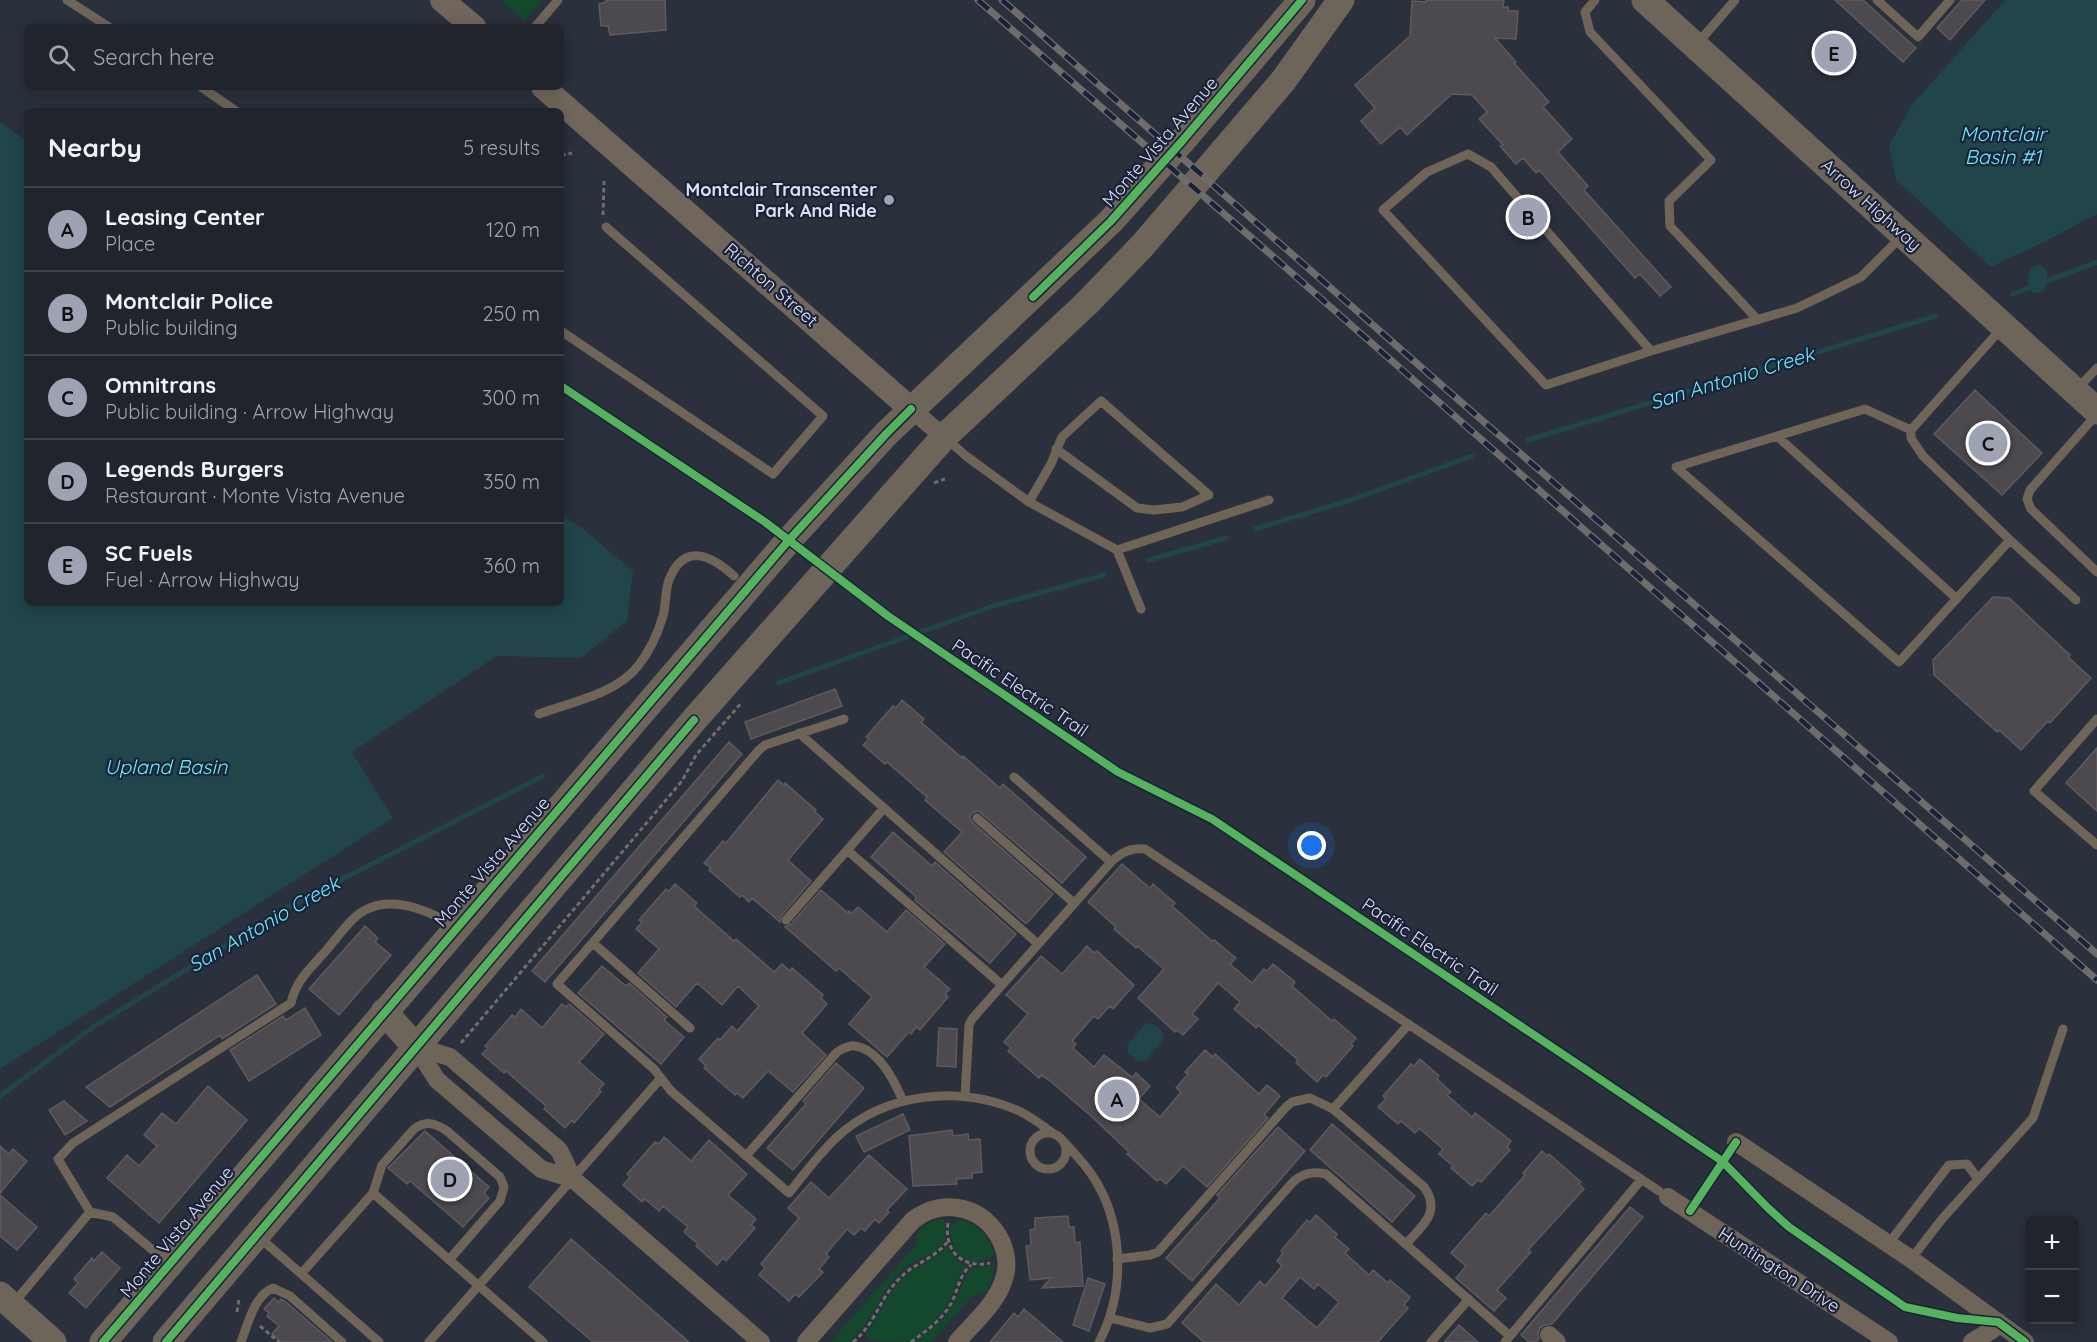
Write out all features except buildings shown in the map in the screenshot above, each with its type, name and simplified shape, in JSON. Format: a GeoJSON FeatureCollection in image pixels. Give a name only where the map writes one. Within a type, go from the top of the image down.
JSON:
{"type":"FeatureCollection","features":[{"type":"Feature","properties":{"kind":"main road","name":"Monte Vista Avenue"},"geometry":{"type":"LineString","coordinates":[[103,1342],[789,540],[885,434],[1033,297],[1111,221],[1184,140],[1302,0]]}},
{"type":"Feature","properties":{"kind":"main road"},"geometry":{"type":"LineString","coordinates":[[166,1342],[694,720],[944,437],[1087,303],[1143,245],[1283,81],[1341,0]]}},
{"type":"Feature","properties":{"kind":"main road","name":"Arrow Highway"},"geometry":{"type":"LineString","coordinates":[[1645,0],[2097,412]]}},
{"type":"Feature","properties":{"kind":"main road"},"geometry":{"type":"LineString","coordinates":[[384,1012],[416,1047]]}},
{"type":"Feature","properties":{"kind":"main road"},"geometry":{"type":"LineString","coordinates":[[6,1300],[53,1342]]}},
{"type":"Feature","properties":{"kind":"street"},"geometry":{"type":"LineString","coordinates":[[442,0],[470,24]]}},
{"type":"Feature","properties":{"kind":"street","name":"Richton Street"},"geometry":{"type":"LineString","coordinates":[[546,90],[944,437]]}},
{"type":"Feature","properties":{"kind":"street"},"geometry":{"type":"LineString","coordinates":[[416,1047],[437,1080],[532,1162],[541,1169],[573,1179]]}},
{"type":"Feature","properties":{"kind":"street"},"geometry":{"type":"LineString","coordinates":[[416,1047],[450,1057],[558,1150],[573,1179],[761,1342]]}},
{"type":"Feature","properties":{"kind":"street"},"geometry":{"type":"LineString","coordinates":[[1736,1142],[1911,1258],[2025,1342]]}},
{"type":"Feature","properties":{"kind":"street","name":"Huntington Drive"},"geometry":{"type":"LineString","coordinates":[[1663,1194],[1889,1342]]}},
{"type":"Feature","properties":{"kind":"street"},"geometry":{"type":"LineString","coordinates":[[806,1342],[913,1220],[930,1210],[950,1207],[967,1210],[987,1221],[999,1237],[1006,1259],[1006,1272],[996,1297],[957,1342]]}},
{"type":"Feature","properties":{"kind":"street"},"geometry":{"type":"LineString","coordinates":[[1972,1342],[1992,1330],[1998,1322]]}},
{"type":"Feature","properties":{"kind":"lane"},"geometry":{"type":"LineString","coordinates":[[67,0],[104,24]]}},
{"type":"Feature","properties":{"kind":"lane"},"geometry":{"type":"LineString","coordinates":[[538,24],[558,0]]}},
{"type":"Feature","properties":{"kind":"lane"},"geometry":{"type":"LineString","coordinates":[[1595,0],[1585,12],[1590,32],[1711,160],[1669,201],[1670,226],[1758,320]]}},
{"type":"Feature","properties":{"kind":"lane"},"geometry":{"type":"LineString","coordinates":[[1695,46],[1735,0]]}},
{"type":"Feature","properties":{"kind":"lane"},"geometry":{"type":"LineString","coordinates":[[1877,0],[1918,37],[1950,0]]}},
{"type":"Feature","properties":{"kind":"lane"},"geometry":{"type":"LineString","coordinates":[[205,90],[232,108]]}},
{"type":"Feature","properties":{"kind":"lane"},"geometry":{"type":"LineString","coordinates":[[1651,351],[1491,167],[1468,154],[1427,172],[1383,210],[1546,385],[1797,308],[1862,277],[1904,235]]}},
{"type":"Feature","properties":{"kind":"lane"},"geometry":{"type":"LineString","coordinates":[[564,333],[773,474],[823,416],[606,227]]}},
{"type":"Feature","properties":{"kind":"lane"},"geometry":{"type":"LineString","coordinates":[[2004,326],[1911,430],[1911,438],[1923,456],[2076,600]]}},
{"type":"Feature","properties":{"kind":"lane"},"geometry":{"type":"LineString","coordinates":[[2075,391],[2097,368]]}},
{"type":"Feature","properties":{"kind":"lane"},"geometry":{"type":"LineString","coordinates":[[1029,502],[1051,464],[1056,449],[1062,437],[1101,401],[1209,495],[1182,507],[1154,510],[1137,508],[1056,449]]}},
{"type":"Feature","properties":{"kind":"lane"},"geometry":{"type":"LineString","coordinates":[[1911,430],[1865,409],[1676,467],[1899,662],[2010,540]]}},
{"type":"Feature","properties":{"kind":"lane"},"geometry":{"type":"LineString","coordinates":[[2097,412],[2030,490],[2027,499],[2031,509],[2097,572]]}},
{"type":"Feature","properties":{"kind":"lane"},"geometry":{"type":"LineString","coordinates":[[1777,436],[1957,599]]}},
{"type":"Feature","properties":{"kind":"lane"},"geometry":{"type":"LineString","coordinates":[[944,437],[1029,502],[1117,550],[1141,609]]}},
{"type":"Feature","properties":{"kind":"lane"},"geometry":{"type":"LineString","coordinates":[[1117,550],[1269,500]]}},
{"type":"Feature","properties":{"kind":"lane"},"geometry":{"type":"LineString","coordinates":[[539,714],[610,687],[638,667],[651,647],[663,616],[669,581],[677,565],[686,558],[700,555],[720,563],[734,576]]}},
{"type":"Feature","properties":{"kind":"lane"},"geometry":{"type":"LineString","coordinates":[[844,719],[765,745],[759,750],[557,984],[654,1069],[671,1091],[789,1193],[821,1155],[847,1130],[885,1108],[903,1101],[942,1095],[964,1096],[983,1099],[1018,1110],[1029,1116],[1065,1143],[1088,1169],[1104,1197],[1115,1233],[1118,1281],[1110,1318],[1099,1342]]}},
{"type":"Feature","properties":{"kind":"lane"},"geometry":{"type":"LineString","coordinates":[[2097,719],[2034,791],[2097,845]]}},
{"type":"Feature","properties":{"kind":"lane"},"geometry":{"type":"LineString","coordinates":[[798,733],[1038,944]]}},
{"type":"Feature","properties":{"kind":"lane"},"geometry":{"type":"LineString","coordinates":[[1014,777],[1111,862]]}},
{"type":"Feature","properties":{"kind":"lane"},"geometry":{"type":"LineString","coordinates":[[786,920],[884,808]]}},
{"type":"Feature","properties":{"kind":"lane"},"geometry":{"type":"LineString","coordinates":[[977,818],[1074,903]]}},
{"type":"Feature","properties":{"kind":"lane"},"geometry":{"type":"LineString","coordinates":[[964,1096],[969,1025],[1111,862],[1121,853],[1133,848],[1145,849],[1663,1194]]}},
{"type":"Feature","properties":{"kind":"lane"},"geometry":{"type":"LineString","coordinates":[[847,850],[1002,985]]}},
{"type":"Feature","properties":{"kind":"lane"},"geometry":{"type":"LineString","coordinates":[[169,1264],[113,1217],[90,1212],[58,1159],[74,1143],[291,1003],[294,987],[354,918],[369,909],[387,904],[401,904],[430,912],[457,926]]}},
{"type":"Feature","properties":{"kind":"lane"},"geometry":{"type":"LineString","coordinates":[[593,943],[690,1028]]}},
{"type":"Feature","properties":{"kind":"lane"},"geometry":{"type":"LineString","coordinates":[[1333,1109],[1409,1024]]}},
{"type":"Feature","properties":{"kind":"lane"},"geometry":{"type":"LineString","coordinates":[[1911,1258],[1942,1219],[2033,1118],[2063,1029]]}},
{"type":"Feature","properties":{"kind":"lane"},"geometry":{"type":"LineString","coordinates":[[746,1156],[837,1052],[846,1047],[855,1046],[867,1051],[887,1068],[903,1101]]}},
{"type":"Feature","properties":{"kind":"lane"},"geometry":{"type":"LineString","coordinates":[[429,1342],[661,1078]]}},
{"type":"Feature","properties":{"kind":"lane"},"geometry":{"type":"LineString","coordinates":[[1118,1259],[1150,1256],[1164,1246],[1292,1102],[1310,1098],[1333,1109],[1424,1187],[1431,1203],[1431,1211],[1427,1220],[1406,1244]]}},
{"type":"Feature","properties":{"kind":"lane"},"geometry":{"type":"LineString","coordinates":[[301,1274],[373,1193],[382,1165],[414,1129],[427,1122],[447,1131],[500,1177],[504,1187],[500,1201],[449,1260]]}},
{"type":"Feature","properties":{"kind":"lane"},"geometry":{"type":"LineString","coordinates":[[1054,1134],[1040,1135],[1030,1145],[1031,1160],[1036,1165],[1049,1170],[1062,1164],[1066,1157],[1065,1143]]}},
{"type":"Feature","properties":{"kind":"lane"},"geometry":{"type":"LineString","coordinates":[[1889,1243],[1949,1165],[1967,1164],[1978,1179]]}},
{"type":"Feature","properties":{"kind":"lane"},"geometry":{"type":"LineString","coordinates":[[1110,1318],[1150,1328],[1167,1324],[1294,1181],[1309,1172],[1326,1174],[1469,1299],[1507,1339],[1641,1180]]}},
{"type":"Feature","properties":{"kind":"lane"},"geometry":{"type":"LineString","coordinates":[[373,1193],[543,1342]]}},
{"type":"Feature","properties":{"kind":"lane"},"geometry":{"type":"LineString","coordinates":[[6,1300],[90,1212]]}},
{"type":"Feature","properties":{"kind":"lane"},"geometry":{"type":"LineString","coordinates":[[256,1235],[379,1342]]}},
{"type":"Feature","properties":{"kind":"lane"},"geometry":{"type":"LineString","coordinates":[[241,1342],[256,1303],[266,1291],[273,1288],[290,1296],[342,1342]]}},
{"type":"Feature","properties":{"kind":"lane"},"geometry":{"type":"LineString","coordinates":[[1431,1342],[1469,1299]]}},
{"type":"Feature","properties":{"kind":"path"},"geometry":{"type":"LineString","coordinates":[[564,154],[572,153]]}},
{"type":"Feature","properties":{"kind":"path"},"geometry":{"type":"LineString","coordinates":[[603,217],[604,181]]}},
{"type":"Feature","properties":{"kind":"path"},"geometry":{"type":"LineString","coordinates":[[926,491],[934,482],[945,479]]}},
{"type":"Feature","properties":{"kind":"path"},"geometry":{"type":"LineString","coordinates":[[460,1043],[682,781],[696,755],[743,701]]}},
{"type":"Feature","properties":{"kind":"path"},"geometry":{"type":"LineString","coordinates":[[950,1207],[948,1241],[956,1255],[972,1265],[1006,1259]]}},
{"type":"Feature","properties":{"kind":"path"},"geometry":{"type":"LineString","coordinates":[[853,1342],[863,1334],[893,1285],[911,1269],[941,1250],[948,1241]]}},
{"type":"Feature","properties":{"kind":"path"},"geometry":{"type":"LineString","coordinates":[[911,1342],[931,1328],[943,1315],[953,1299],[963,1273],[972,1265]]}},
{"type":"Feature","properties":{"kind":"path"},"geometry":{"type":"LineString","coordinates":[[863,1334],[864,1342]]}},
{"type":"Feature","properties":{"kind":"green space"},"geometry":{"type":"Polygon","coordinates":[[[501,0],[543,0],[525,21],[501,0]]]}},
{"type":"Feature","properties":{"kind":"green space"},"geometry":{"type":"Polygon","coordinates":[[[943,1219],[945,1236],[941,1247],[912,1263],[898,1274],[863,1328],[849,1342],[831,1342],[917,1244],[918,1233],[921,1229],[927,1224],[943,1219]]]}},
{"type":"Feature","properties":{"kind":"green space"},"geometry":{"type":"Polygon","coordinates":[[[957,1220],[970,1223],[985,1235],[994,1253],[991,1257],[971,1262],[957,1252],[950,1229],[957,1220]]]}},
{"type":"Feature","properties":{"kind":"green space"},"geometry":{"type":"Polygon","coordinates":[[[947,1247],[956,1260],[966,1266],[959,1276],[949,1301],[933,1322],[921,1334],[908,1342],[867,1339],[867,1332],[898,1283],[947,1247]]]}},
{"type":"Feature","properties":{"kind":"green space"},"geometry":{"type":"Polygon","coordinates":[[[992,1265],[994,1267],[990,1284],[985,1292],[971,1297],[931,1342],[915,1342],[944,1319],[972,1268],[992,1265]]]}},
{"type":"Feature","properties":{"kind":"water","name":"Montclair Basin #1"},"geometry":{"type":"Polygon","coordinates":[[[2005,0],[2097,0],[2097,214],[1991,267],[1896,180],[1889,146],[1911,106],[2005,0]]]}},
{"type":"Feature","properties":{"kind":"water","name":"Upland Basin"},"geometry":{"type":"Polygon","coordinates":[[[0,122],[24,139],[24,606],[564,606],[564,516],[633,571],[627,621],[581,658],[497,656],[352,752],[393,818],[0,1069],[0,122]]]}},
{"type":"Feature","properties":{"kind":"water"},"geometry":{"type":"Polygon","coordinates":[[[1146,1023],[1159,1028],[1164,1039],[1145,1061],[1138,1061],[1128,1053],[1127,1045],[1146,1023]]]}},
{"type":"Feature","properties":{"kind":"waterway","name":"San Antonio Creek"},"geometry":{"type":"LineString","coordinates":[[2013,294],[2097,262]]}},
{"type":"Feature","properties":{"kind":"waterway"},"geometry":{"type":"LineString","coordinates":[[2037,284],[2038,274]]}},
{"type":"Feature","properties":{"kind":"waterway","name":"San Antonio Creek"},"geometry":{"type":"LineString","coordinates":[[1528,440],[1936,316]]}},
{"type":"Feature","properties":{"kind":"waterway","name":"San Antonio Creek"},"geometry":{"type":"LineString","coordinates":[[1255,529],[1351,500],[1472,456]]}},
{"type":"Feature","properties":{"kind":"waterway","name":"San Antonio Creek"},"geometry":{"type":"LineString","coordinates":[[1149,560],[1226,538]]}},
{"type":"Feature","properties":{"kind":"waterway","name":"San Antonio Creek"},"geometry":{"type":"LineString","coordinates":[[778,683],[993,606],[1104,575]]}},
{"type":"Feature","properties":{"kind":"waterway","name":"San Antonio Creek"},"geometry":{"type":"LineString","coordinates":[[0,1096],[93,1027],[286,908],[543,776]]}},
{"type":"Feature","properties":{"kind":"railway"},"geometry":{"type":"LineString","coordinates":[[978,0],[2097,980]]}},
{"type":"Feature","properties":{"kind":"railway"},"geometry":{"type":"LineString","coordinates":[[1002,0],[2097,954]]}},
{"type":"Feature","properties":{"kind":"cycle path"},"geometry":{"type":"LineString","coordinates":[[1033,297],[1111,221],[1302,0]]}},
{"type":"Feature","properties":{"kind":"cycle path","name":"Pacific Electric Trail"},"geometry":{"type":"LineString","coordinates":[[564,388],[765,522],[888,616],[1118,772],[1212,819],[1722,1161],[1789,1227],[1905,1307],[1957,1318],[1998,1322],[2025,1342]]}},
{"type":"Feature","properties":{"kind":"cycle path"},"geometry":{"type":"LineString","coordinates":[[103,1342],[789,540],[911,409]]}},
{"type":"Feature","properties":{"kind":"cycle path"},"geometry":{"type":"LineString","coordinates":[[166,1342],[694,720]]}},
{"type":"Feature","properties":{"kind":"cycle path"},"geometry":{"type":"LineString","coordinates":[[1690,1211],[1736,1142]]}},
{"type":"Feature","properties":{"kind":"place","name":"SC Fuels"},"geometry":{"type":"Point","coordinates":[1834,53]}},
{"type":"Feature","properties":{"kind":"place","name":"Montclair Transcenter Park And Ride"},"geometry":{"type":"Point","coordinates":[889,200]}},
{"type":"Feature","properties":{"kind":"place","name":"Montclair Police"},"geometry":{"type":"Point","coordinates":[1528,217]}},
{"type":"Feature","properties":{"kind":"place","name":"Omnitrans"},"geometry":{"type":"Point","coordinates":[1988,443]}},
{"type":"Feature","properties":{"kind":"place","name":"Leasing Center"},"geometry":{"type":"Point","coordinates":[1117,1099]}},
{"type":"Feature","properties":{"kind":"place","name":"Legends Burgers"},"geometry":{"type":"Point","coordinates":[450,1179]}}]}
